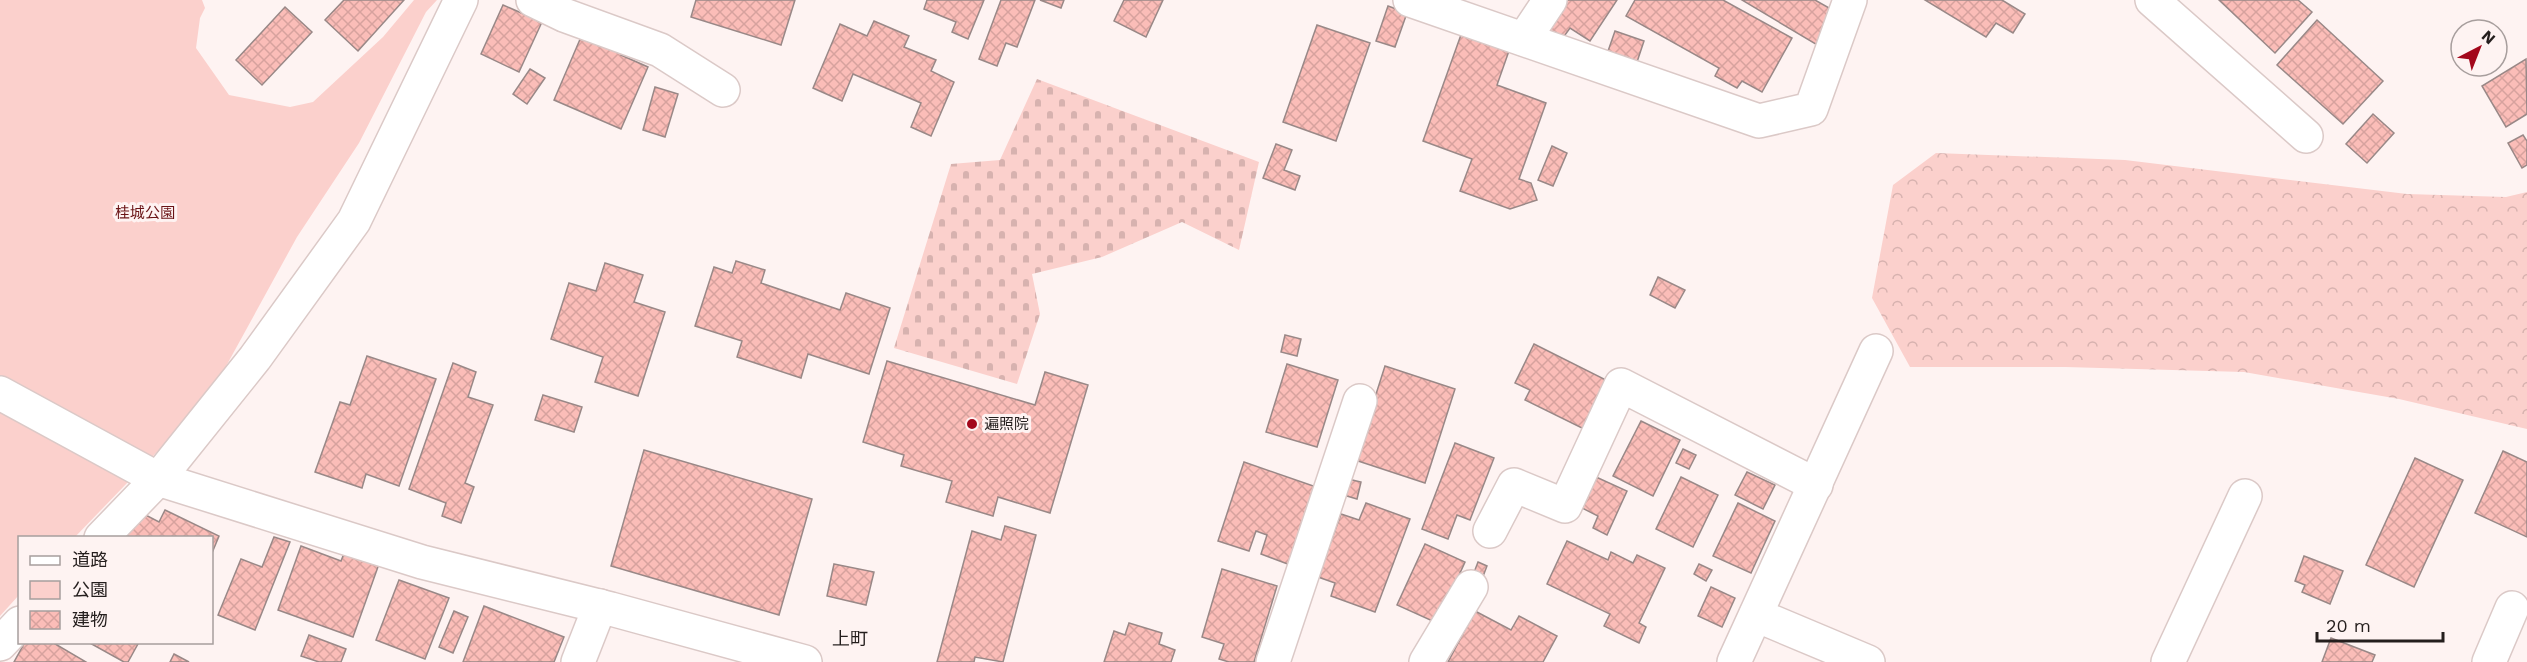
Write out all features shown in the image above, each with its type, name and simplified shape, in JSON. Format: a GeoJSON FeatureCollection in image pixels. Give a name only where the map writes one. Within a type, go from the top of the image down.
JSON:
{"type":"FeatureCollection","features":[{"type":"Feature","properties":{"kind":"street"},"geometry":{"type":"LineString","coordinates":[[102,536],[158,478],[255,358],[354,221],[461,0]]}},
{"type":"Feature","properties":{"kind":"street"},"geometry":{"type":"LineString","coordinates":[[533,0],[564,15],[660,50],[723,90]]}},
{"type":"Feature","properties":{"kind":"street"},"geometry":{"type":"LineString","coordinates":[[1410,0],[1759,121],[1811,109],[1850,0]]}},
{"type":"Feature","properties":{"kind":"street"},"geometry":{"type":"LineString","coordinates":[[1524,39],[1550,0]]}},
{"type":"Feature","properties":{"kind":"street"},"geometry":{"type":"LineString","coordinates":[[2152,0],[2306,136]]}},
{"type":"Feature","properties":{"kind":"street"},"geometry":{"type":"LineString","coordinates":[[1734,662],[1876,351]]}},
{"type":"Feature","properties":{"kind":"street"},"geometry":{"type":"LineString","coordinates":[[1490,531],[1514,485],[1564,506],[1620,385],[1816,485]]}},
{"type":"Feature","properties":{"kind":"street"},"geometry":{"type":"LineString","coordinates":[[0,393],[158,478],[422,562],[600,606],[806,662]]}},
{"type":"Feature","properties":{"kind":"street"},"geometry":{"type":"LineString","coordinates":[[1273,662],[1360,401]]}},
{"type":"Feature","properties":{"kind":"street"},"geometry":{"type":"LineString","coordinates":[[2168,662],[2246,496]]}},
{"type":"Feature","properties":{"kind":"street"},"geometry":{"type":"LineString","coordinates":[[1426,662],[1471,587]]}},
{"type":"Feature","properties":{"kind":"street"},"geometry":{"type":"LineString","coordinates":[[578,662],[600,606]]}},
{"type":"Feature","properties":{"kind":"street"},"geometry":{"type":"LineString","coordinates":[[2488,662],[2512,608]]}},
{"type":"Feature","properties":{"kind":"street"},"geometry":{"type":"LineString","coordinates":[[1756,615],[1868,662]]}},
{"type":"Feature","properties":{"kind":"street"},"geometry":{"type":"LineString","coordinates":[[0,644],[18,625]]}},
{"type":"Feature","properties":{"kind":"green space","name":"桂城公園"},"geometry":{"type":"Polygon","coordinates":[[[0,0],[202,0],[205,8],[200,18],[196,48],[229,95],[290,107],[313,102],[383,37],[414,0],[437,0],[426,12],[359,143],[297,237],[208,399],[76,536],[18,536],[18,596],[0,616],[0,0]]]}},
{"type":"Feature","properties":{"kind":"green space"},"geometry":{"type":"Polygon","coordinates":[[[1037,79],[1259,162],[1239,250],[1182,222],[1102,257],[1032,274],[1040,314],[1017,384],[894,348],[951,164],[1000,160],[1037,79]]]}},
{"type":"Feature","properties":{"kind":"green space"},"geometry":{"type":"Polygon","coordinates":[[[1936,153],[2125,160],[2407,194],[2506,197],[2527,192],[2527,429],[2399,399],[2244,372],[2065,367],[1910,367],[1872,298],[1893,185],[1936,153]]]}},
{"type":"Feature","properties":{"kind":"building"},"geometry":{"type":"Polygon","coordinates":[[[344,0],[404,0],[358,51],[325,20],[344,0]]]}},
{"type":"Feature","properties":{"kind":"building"},"geometry":{"type":"Polygon","coordinates":[[[696,0],[795,0],[781,45],[691,17],[696,0]]]}},
{"type":"Feature","properties":{"kind":"building"},"geometry":{"type":"Polygon","coordinates":[[[927,0],[984,0],[968,39],[952,32],[956,22],[924,9],[927,0]]]}},
{"type":"Feature","properties":{"kind":"building"},"geometry":{"type":"Polygon","coordinates":[[[1001,0],[1035,0],[1017,47],[1006,43],[997,66],[979,59],[1001,0]]]}},
{"type":"Feature","properties":{"kind":"building"},"geometry":{"type":"Polygon","coordinates":[[[1040,0],[1064,0],[1061,8],[1040,0]]]}},
{"type":"Feature","properties":{"kind":"building"},"geometry":{"type":"Polygon","coordinates":[[[1124,0],[1163,0],[1146,37],[1114,21],[1124,0]]]}},
{"type":"Feature","properties":{"kind":"building"},"geometry":{"type":"Polygon","coordinates":[[[1563,0],[1617,0],[1590,41],[1570,28],[1560,42],[1543,30],[1563,0]]]}},
{"type":"Feature","properties":{"kind":"building"},"geometry":{"type":"Polygon","coordinates":[[[1635,0],[1723,0],[1792,38],[1762,92],[1742,81],[1737,88],[1715,76],[1719,68],[1626,16],[1635,0]]]}},
{"type":"Feature","properties":{"kind":"building"},"geometry":{"type":"Polygon","coordinates":[[[1742,0],[1815,0],[1838,13],[1819,46],[1742,0]]]}},
{"type":"Feature","properties":{"kind":"building"},"geometry":{"type":"Polygon","coordinates":[[[1925,0],[2002,0],[2025,14],[2013,33],[1996,23],[1986,37],[1925,0]]]}},
{"type":"Feature","properties":{"kind":"building"},"geometry":{"type":"Polygon","coordinates":[[[2219,0],[2298,0],[2312,12],[2275,53],[2219,0]]]}},
{"type":"Feature","properties":{"kind":"building"},"geometry":{"type":"Polygon","coordinates":[[[503,5],[542,22],[519,72],[481,54],[503,5]]]}},
{"type":"Feature","properties":{"kind":"building"},"geometry":{"type":"Polygon","coordinates":[[[1388,6],[1407,13],[1395,47],[1376,41],[1388,6]]]}},
{"type":"Feature","properties":{"kind":"building"},"geometry":{"type":"Polygon","coordinates":[[[285,7],[312,32],[262,85],[236,60],[285,7]]]}},
{"type":"Feature","properties":{"kind":"building"},"geometry":{"type":"Polygon","coordinates":[[[2317,20],[2383,81],[2343,124],[2277,65],[2317,20]]]}},
{"type":"Feature","properties":{"kind":"building"},"geometry":{"type":"Polygon","coordinates":[[[874,21],[909,36],[904,47],[936,60],[931,71],[954,82],[931,136],[911,127],[921,103],[853,74],[842,101],[813,88],[840,24],[867,36],[874,21]]]}},
{"type":"Feature","properties":{"kind":"building"},"geometry":{"type":"Polygon","coordinates":[[[1317,25],[1370,43],[1336,141],[1283,122],[1317,25]]]}},
{"type":"Feature","properties":{"kind":"building"},"geometry":{"type":"Polygon","coordinates":[[[584,30],[624,48],[621,55],[648,67],[621,129],[554,100],[584,30]]]}},
{"type":"Feature","properties":{"kind":"building"},"geometry":{"type":"Polygon","coordinates":[[[1615,31],[1644,41],[1636,65],[1607,54],[1615,31]]]}},
{"type":"Feature","properties":{"kind":"building"},"geometry":{"type":"Polygon","coordinates":[[[1462,32],[1510,48],[1497,85],[1546,103],[1519,179],[1531,183],[1537,200],[1510,209],[1460,191],[1472,159],[1423,141],[1462,32]]]}},
{"type":"Feature","properties":{"kind":"building"},"geometry":{"type":"Polygon","coordinates":[[[2526,59],[2527,114],[2506,127],[2482,86],[2495,78],[2509,78],[2509,69],[2526,59]]]}},
{"type":"Feature","properties":{"kind":"building"},"geometry":{"type":"Polygon","coordinates":[[[530,69],[545,78],[527,104],[513,94],[530,69]]]}},
{"type":"Feature","properties":{"kind":"building"},"geometry":{"type":"Polygon","coordinates":[[[655,87],[678,94],[665,137],[643,130],[655,87]]]}},
{"type":"Feature","properties":{"kind":"building"},"geometry":{"type":"Polygon","coordinates":[[[2373,114],[2394,133],[2367,163],[2346,144],[2373,114]]]}},
{"type":"Feature","properties":{"kind":"building"},"geometry":{"type":"Polygon","coordinates":[[[2523,135],[2527,141],[2527,165],[2522,168],[2508,143],[2523,135]]]}},
{"type":"Feature","properties":{"kind":"building"},"geometry":{"type":"Polygon","coordinates":[[[1276,144],[1292,150],[1284,170],[1300,176],[1295,190],[1263,178],[1276,144]]]}},
{"type":"Feature","properties":{"kind":"building"},"geometry":{"type":"Polygon","coordinates":[[[1552,146],[1567,153],[1553,186],[1538,180],[1552,146]]]}},
{"type":"Feature","properties":{"kind":"building"},"geometry":{"type":"Polygon","coordinates":[[[736,261],[765,270],[761,283],[840,310],[846,293],[890,308],[869,374],[808,354],[801,378],[737,357],[742,341],[695,326],[714,267],[732,273],[736,261]]]}},
{"type":"Feature","properties":{"kind":"building"},"geometry":{"type":"Polygon","coordinates":[[[605,263],[643,275],[634,302],[665,312],[638,396],[595,382],[603,357],[551,339],[569,283],[596,291],[605,263]]]}},
{"type":"Feature","properties":{"kind":"building"},"geometry":{"type":"Polygon","coordinates":[[[1658,277],[1685,290],[1675,308],[1650,295],[1658,277]]]}},
{"type":"Feature","properties":{"kind":"building"},"geometry":{"type":"Polygon","coordinates":[[[1285,335],[1301,339],[1297,356],[1281,352],[1285,335]]]}},
{"type":"Feature","properties":{"kind":"building"},"geometry":{"type":"Polygon","coordinates":[[[1534,344],[1610,382],[1586,430],[1525,400],[1530,390],[1515,383],[1534,344]]]}},
{"type":"Feature","properties":{"kind":"building"},"geometry":{"type":"Polygon","coordinates":[[[367,356],[436,379],[399,486],[366,474],[362,488],[315,472],[340,402],[350,405],[367,356]]]}},
{"type":"Feature","properties":{"kind":"building","name":"遍照院"},"geometry":{"type":"Polygon","coordinates":[[[887,361],[1035,405],[1045,372],[1088,385],[1050,513],[998,497],[993,516],[946,502],[952,481],[901,466],[904,455],[863,442],[887,361]]]}},
{"type":"Feature","properties":{"kind":"building"},"geometry":{"type":"Polygon","coordinates":[[[453,363],[476,372],[468,397],[493,405],[465,483],[474,487],[461,523],[442,516],[446,503],[409,489],[453,363]]]}},
{"type":"Feature","properties":{"kind":"building"},"geometry":{"type":"Polygon","coordinates":[[[1287,364],[1338,380],[1317,447],[1266,432],[1287,364]]]}},
{"type":"Feature","properties":{"kind":"building"},"geometry":{"type":"Polygon","coordinates":[[[1385,366],[1455,389],[1425,483],[1355,460],[1385,366]]]}},
{"type":"Feature","properties":{"kind":"building"},"geometry":{"type":"Polygon","coordinates":[[[543,395],[582,407],[574,432],[535,420],[543,395]]]}},
{"type":"Feature","properties":{"kind":"building"},"geometry":{"type":"Polygon","coordinates":[[[1641,421],[1680,440],[1653,496],[1613,476],[1641,421]]]}},
{"type":"Feature","properties":{"kind":"building"},"geometry":{"type":"Polygon","coordinates":[[[1455,443],[1494,458],[1470,520],[1457,515],[1448,539],[1422,529],[1455,443]]]}},
{"type":"Feature","properties":{"kind":"building"},"geometry":{"type":"Polygon","coordinates":[[[1683,449],[1696,455],[1689,469],[1676,463],[1683,449]]]}},
{"type":"Feature","properties":{"kind":"building"},"geometry":{"type":"Polygon","coordinates":[[[644,450],[812,499],[779,615],[611,566],[644,450]]]}},
{"type":"Feature","properties":{"kind":"building"},"geometry":{"type":"Polygon","coordinates":[[[2503,451],[2527,462],[2527,537],[2475,513],[2503,451]]]}},
{"type":"Feature","properties":{"kind":"building"},"geometry":{"type":"Polygon","coordinates":[[[2415,458],[2463,480],[2414,587],[2366,565],[2415,458]]]}},
{"type":"Feature","properties":{"kind":"building"},"geometry":{"type":"Polygon","coordinates":[[[1244,462],[1319,488],[1293,566],[1261,554],[1267,535],[1256,531],[1249,551],[1218,541],[1244,462]]]}},
{"type":"Feature","properties":{"kind":"building"},"geometry":{"type":"Polygon","coordinates":[[[1747,472],[1775,485],[1763,509],[1735,495],[1747,472]]]}},
{"type":"Feature","properties":{"kind":"building"},"geometry":{"type":"Polygon","coordinates":[[[1596,477],[1627,491],[1607,535],[1593,528],[1598,516],[1582,508],[1596,477]]]}},
{"type":"Feature","properties":{"kind":"building"},"geometry":{"type":"Polygon","coordinates":[[[1681,477],[1718,495],[1693,547],[1656,529],[1681,477]]]}},
{"type":"Feature","properties":{"kind":"building"},"geometry":{"type":"Polygon","coordinates":[[[1344,478],[1361,482],[1357,499],[1340,494],[1344,478]]]}},
{"type":"Feature","properties":{"kind":"building"},"geometry":{"type":"Polygon","coordinates":[[[1366,503],[1410,519],[1375,612],[1331,596],[1335,583],[1318,577],[1341,514],[1359,520],[1366,503]]]}},
{"type":"Feature","properties":{"kind":"building"},"geometry":{"type":"Polygon","coordinates":[[[1738,503],[1775,521],[1751,573],[1713,556],[1738,503]]]}},
{"type":"Feature","properties":{"kind":"building"},"geometry":{"type":"Polygon","coordinates":[[[165,510],[219,536],[213,551],[213,536],[127,536],[138,511],[159,522],[165,510]]]}},
{"type":"Feature","properties":{"kind":"building"},"geometry":{"type":"Polygon","coordinates":[[[1005,526],[1036,535],[1003,662],[975,657],[974,662],[937,662],[972,531],[1001,540],[1005,526]]]}},
{"type":"Feature","properties":{"kind":"building"},"geometry":{"type":"Polygon","coordinates":[[[274,537],[290,542],[255,630],[218,615],[241,559],[262,567],[274,537]]]}},
{"type":"Feature","properties":{"kind":"building"},"geometry":{"type":"Polygon","coordinates":[[[1567,541],[1608,560],[1611,552],[1633,563],[1637,555],[1665,568],[1639,623],[1646,627],[1639,643],[1604,626],[1610,614],[1547,584],[1567,541]]]}},
{"type":"Feature","properties":{"kind":"building"},"geometry":{"type":"Polygon","coordinates":[[[1425,544],[1465,562],[1437,623],[1397,605],[1425,544]]]}},
{"type":"Feature","properties":{"kind":"building"},"geometry":{"type":"Polygon","coordinates":[[[301,546],[341,561],[345,551],[379,564],[353,637],[278,610],[301,546]]]}},
{"type":"Feature","properties":{"kind":"building"},"geometry":{"type":"Polygon","coordinates":[[[2304,556],[2343,571],[2330,604],[2302,592],[2305,585],[2295,581],[2304,556]]]}},
{"type":"Feature","properties":{"kind":"building"},"geometry":{"type":"Polygon","coordinates":[[[1478,562],[1487,566],[1482,579],[1473,575],[1478,562]]]}},
{"type":"Feature","properties":{"kind":"building"},"geometry":{"type":"Polygon","coordinates":[[[834,564],[874,572],[866,605],[827,596],[834,564]]]}},
{"type":"Feature","properties":{"kind":"building"},"geometry":{"type":"Polygon","coordinates":[[[1699,564],[1712,570],[1706,581],[1694,574],[1699,564]]]}},
{"type":"Feature","properties":{"kind":"building"},"geometry":{"type":"Polygon","coordinates":[[[1222,569],[1277,586],[1254,662],[1229,662],[1219,659],[1224,644],[1202,637],[1222,569]]]}},
{"type":"Feature","properties":{"kind":"building"},"geometry":{"type":"Polygon","coordinates":[[[399,580],[449,598],[425,659],[376,640],[399,580]]]}},
{"type":"Feature","properties":{"kind":"building"},"geometry":{"type":"Polygon","coordinates":[[[1711,587],[1735,598],[1722,627],[1698,616],[1711,587]]]}},
{"type":"Feature","properties":{"kind":"building"},"geometry":{"type":"Polygon","coordinates":[[[484,606],[564,637],[554,662],[463,662],[484,606]]]}},
{"type":"Feature","properties":{"kind":"building"},"geometry":{"type":"Polygon","coordinates":[[[454,611],[468,617],[453,653],[439,647],[454,611]]]}},
{"type":"Feature","properties":{"kind":"building"},"geometry":{"type":"Polygon","coordinates":[[[1475,611],[1511,630],[1519,616],[1557,636],[1543,662],[1448,662],[1475,611]]]}},
{"type":"Feature","properties":{"kind":"building"},"geometry":{"type":"Polygon","coordinates":[[[1129,623],[1162,633],[1159,644],[1175,650],[1171,662],[1104,662],[1114,631],[1125,635],[1129,623]]]}},
{"type":"Feature","properties":{"kind":"building"},"geometry":{"type":"Polygon","coordinates":[[[309,635],[346,649],[341,662],[319,662],[301,656],[309,635]]]}},
{"type":"Feature","properties":{"kind":"building"},"geometry":{"type":"Polygon","coordinates":[[[2331,638],[2375,655],[2372,662],[2322,662],[2331,638]]]}},
{"type":"Feature","properties":{"kind":"building"},"geometry":{"type":"Polygon","coordinates":[[[24,644],[55,644],[86,662],[14,662],[24,644]]]}},
{"type":"Feature","properties":{"kind":"building"},"geometry":{"type":"Polygon","coordinates":[[[92,644],[138,644],[128,662],[92,644]]]}},
{"type":"Feature","properties":{"kind":"building"},"geometry":{"type":"Polygon","coordinates":[[[174,654],[189,662],[170,662],[174,654]]]}},
{"type":"Feature","properties":{"kind":"place","name":"遍照院"},"geometry":{"type":"Point","coordinates":[972,424]}},
{"type":"Feature","properties":{"kind":"district","name":"上町"},"geometry":{"type":"Point","coordinates":[850,639]}}]}
